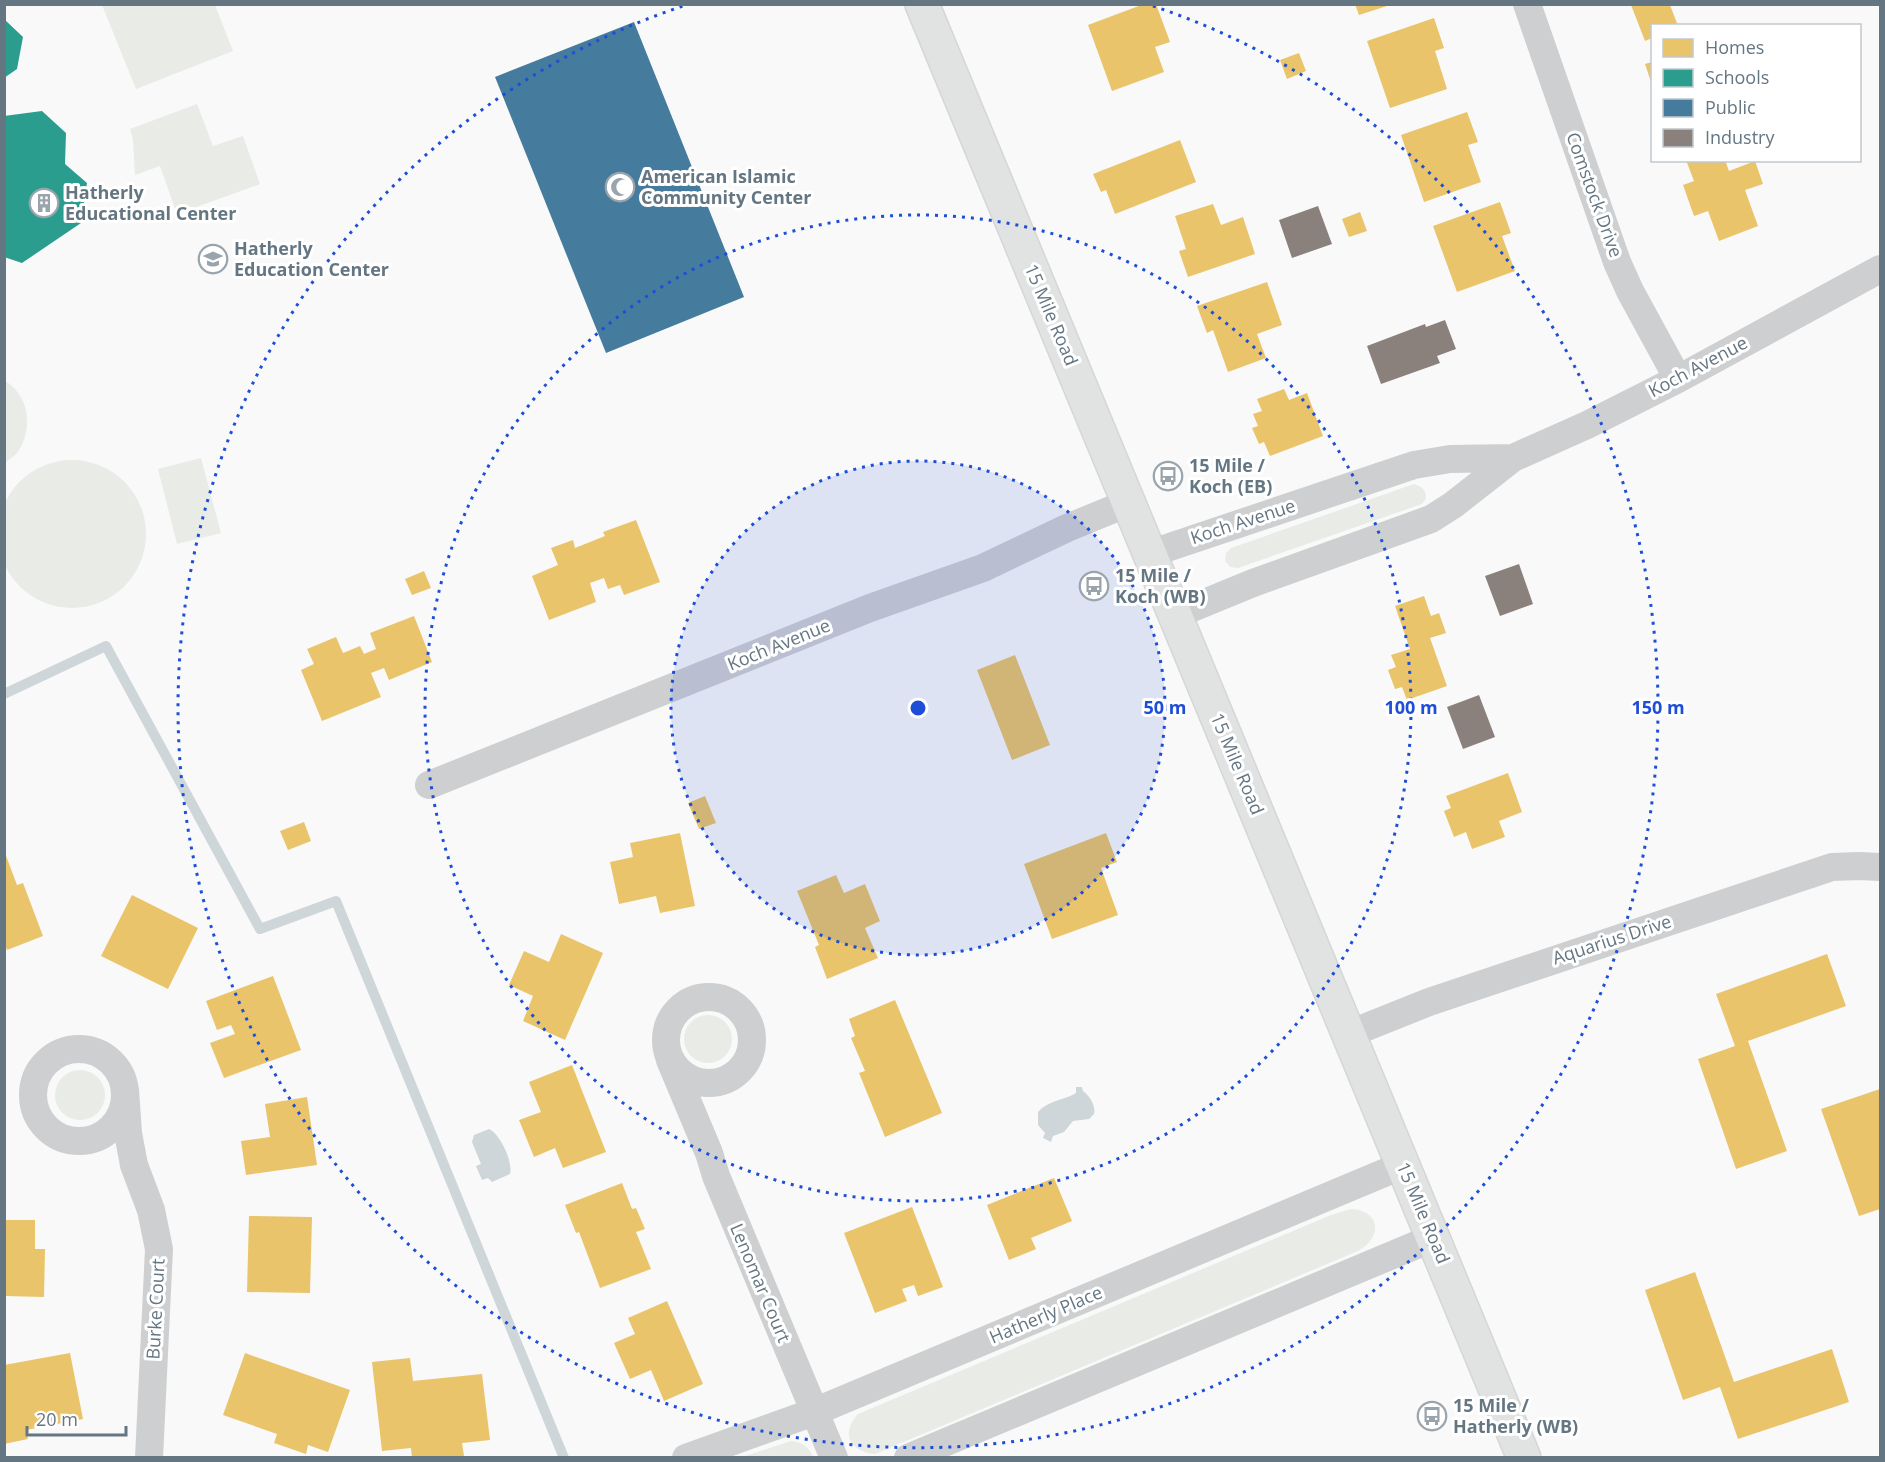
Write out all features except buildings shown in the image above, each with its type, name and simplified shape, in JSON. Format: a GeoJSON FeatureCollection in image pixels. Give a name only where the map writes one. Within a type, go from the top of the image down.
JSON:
{"type":"FeatureCollection","features":[{"type":"Feature","properties":{"kind":"main road","name":"15 Mile Road"},"geometry":{"type":"LineString","coordinates":[[922,4],[1524,1458]]}},
{"type":"Feature","properties":{"kind":"street","name":"Comstock Drive"},"geometry":{"type":"LineString","coordinates":[[1527,4],[1617,262],[1630,291],[1678,379]]}},
{"type":"Feature","properties":{"kind":"street","name":"Koch Avenue"},"geometry":{"type":"LineString","coordinates":[[1175,615],[1253,583],[1431,519],[1453,505],[1513,458],[1587,425],[1678,379],[1881,269]]}},
{"type":"Feature","properties":{"kind":"street","name":"Koch Avenue"},"geometry":{"type":"LineString","coordinates":[[1149,554],[1414,465],[1450,459],[1513,458]]}},
{"type":"Feature","properties":{"kind":"street","name":"Koch Avenue"},"geometry":{"type":"LineString","coordinates":[[429,785],[870,608],[983,568],[1067,528],[1128,503]]}},
{"type":"Feature","properties":{"kind":"street","name":"Aquarius Drive"},"geometry":{"type":"LineString","coordinates":[[1349,1034],[1428,1002],[1832,867],[1881,867]]}},
{"type":"Feature","properties":{"kind":"street","name":"Lenomar Court"},"geometry":{"type":"LineString","coordinates":[[709,1153],[709,1124],[714,1104],[732,1078],[743,1068],[750,1056],[753,1042],[751,1027],[745,1015],[734,1004],[722,998],[707,997],[693,1000],[681,1007],[672,1018],[667,1032],[666,1046],[716,1176],[834,1458]]}},
{"type":"Feature","properties":{"kind":"street","name":"Burke Court"},"geometry":{"type":"LineString","coordinates":[[134,1165],[110,1152],[81,1142],[66,1140],[52,1133],[41,1122],[35,1108],[33,1093],[36,1078],[44,1065],[56,1055],[70,1050],[85,1049],[100,1054],[112,1063],[121,1076],[125,1090],[128,1133],[134,1165],[151,1210],[159,1250],[149,1458]]}},
{"type":"Feature","properties":{"kind":"street"},"geometry":{"type":"LineString","coordinates":[[670,1060],[690,1080],[704,1084],[719,1083],[732,1078]]}},
{"type":"Feature","properties":{"kind":"street"},"geometry":{"type":"LineString","coordinates":[[81,1142],[95,1139],[109,1131],[119,1120],[125,1106],[125,1090]]}},
{"type":"Feature","properties":{"kind":"street","name":"Hatherly Place"},"geometry":{"type":"LineString","coordinates":[[686,1458],[780,1426],[1403,1166]]}},
{"type":"Feature","properties":{"kind":"street"},"geometry":{"type":"LineString","coordinates":[[908,1458],[1433,1238]]}},
{"type":"Feature","properties":{"kind":"shaded area"},"geometry":{"type":"Polygon","coordinates":[[[102,5],[215,5],[233,51],[136,89],[102,5]]]}},
{"type":"Feature","properties":{"kind":"shaded area"},"geometry":{"type":"Polygon","coordinates":[[[197,104],[213,146],[243,136],[260,184],[177,214],[160,166],[135,175],[130,129],[197,104]]]}},
{"type":"Feature","properties":{"kind":"shaded area"},"geometry":{"type":"Polygon","coordinates":[[[5,381],[20,395],[27,414],[27,425],[22,445],[16,454],[5,463],[5,381]]]}},
{"type":"Feature","properties":{"kind":"shaded area"},"geometry":{"type":"Polygon","coordinates":[[[201,458],[221,533],[177,544],[158,469],[201,458]]]}},
{"type":"Feature","properties":{"kind":"shaded area"},"geometry":{"type":"Polygon","coordinates":[[[72,460],[86,462],[113,473],[133,493],[144,520],[146,534],[144,548],[133,575],[113,595],[86,606],[72,608],[58,606],[31,595],[11,575],[0,548],[0,520],[11,493],[31,473],[58,462],[72,460]]]}},
{"type":"Feature","properties":{"kind":"shaded area"},"geometry":{"type":"Polygon","coordinates":[[[1414,484],[1425,491],[1426,499],[1422,504],[1238,568],[1230,567],[1225,561],[1226,553],[1231,548],[1414,484]]]}},
{"type":"Feature","properties":{"kind":"shaded area"},"geometry":{"type":"Polygon","coordinates":[[[703,1015],[713,1015],[725,1022],[732,1034],[732,1044],[725,1056],[713,1063],[703,1063],[688,1052],[684,1044],[684,1034],[695,1019],[703,1015]]]}},
{"type":"Feature","properties":{"kind":"shaded area"},"geometry":{"type":"Polygon","coordinates":[[[75,1070],[85,1070],[98,1077],[105,1090],[105,1100],[98,1113],[85,1120],[75,1120],[66,1116],[59,1109],[55,1100],[55,1090],[59,1081],[66,1074],[75,1070]]]}},
{"type":"Feature","properties":{"kind":"shaded area"},"geometry":{"type":"Polygon","coordinates":[[[1076,1087],[1082,1087],[1090,1098],[1094,1114],[1089,1119],[1073,1121],[1064,1132],[1053,1136],[1051,1142],[1043,1138],[1045,1133],[1038,1125],[1038,1112],[1046,1105],[1076,1093],[1076,1087]]]}},
{"type":"Feature","properties":{"kind":"shaded area"},"geometry":{"type":"Polygon","coordinates":[[[489,1129],[501,1142],[510,1162],[510,1174],[492,1182],[488,1178],[482,1180],[476,1166],[481,1164],[472,1142],[474,1135],[489,1129]]]}},
{"type":"Feature","properties":{"kind":"shaded area"},"geometry":{"type":"Polygon","coordinates":[[[1351,1209],[1369,1215],[1375,1226],[1375,1233],[1371,1239],[1358,1251],[875,1454],[859,1450],[850,1440],[850,1428],[858,1414],[1331,1215],[1351,1209]]]}},
{"type":"Feature","properties":{"kind":"shaded area"},"geometry":{"type":"Polygon","coordinates":[[[791,1441],[805,1446],[813,1457],[742,1457],[791,1441]]]}},
{"type":"Feature","properties":{"kind":"waterway"},"geometry":{"type":"LineString","coordinates":[[4,694],[106,646],[260,929],[336,901],[564,1458]]}},
{"type":"Feature","properties":{"kind":"place","name":"American Islamic Community Center"},"geometry":{"type":"Point","coordinates":[620,187]}},
{"type":"Feature","properties":{"kind":"place","name":"Hatherly Educational Center"},"geometry":{"type":"Point","coordinates":[44,203]}},
{"type":"Feature","properties":{"kind":"place","name":"Hatherly Education Center"},"geometry":{"type":"Point","coordinates":[213,259]}},
{"type":"Feature","properties":{"kind":"place","name":"15 Mile / Koch (EB)"},"geometry":{"type":"Point","coordinates":[1168,476]}},
{"type":"Feature","properties":{"kind":"place","name":"15 Mile / Koch (WB)"},"geometry":{"type":"Point","coordinates":[1094,586]}},
{"type":"Feature","properties":{"kind":"place","name":"15 Mile / Hatherly (WB)"},"geometry":{"type":"Point","coordinates":[1432,1416]}}]}
